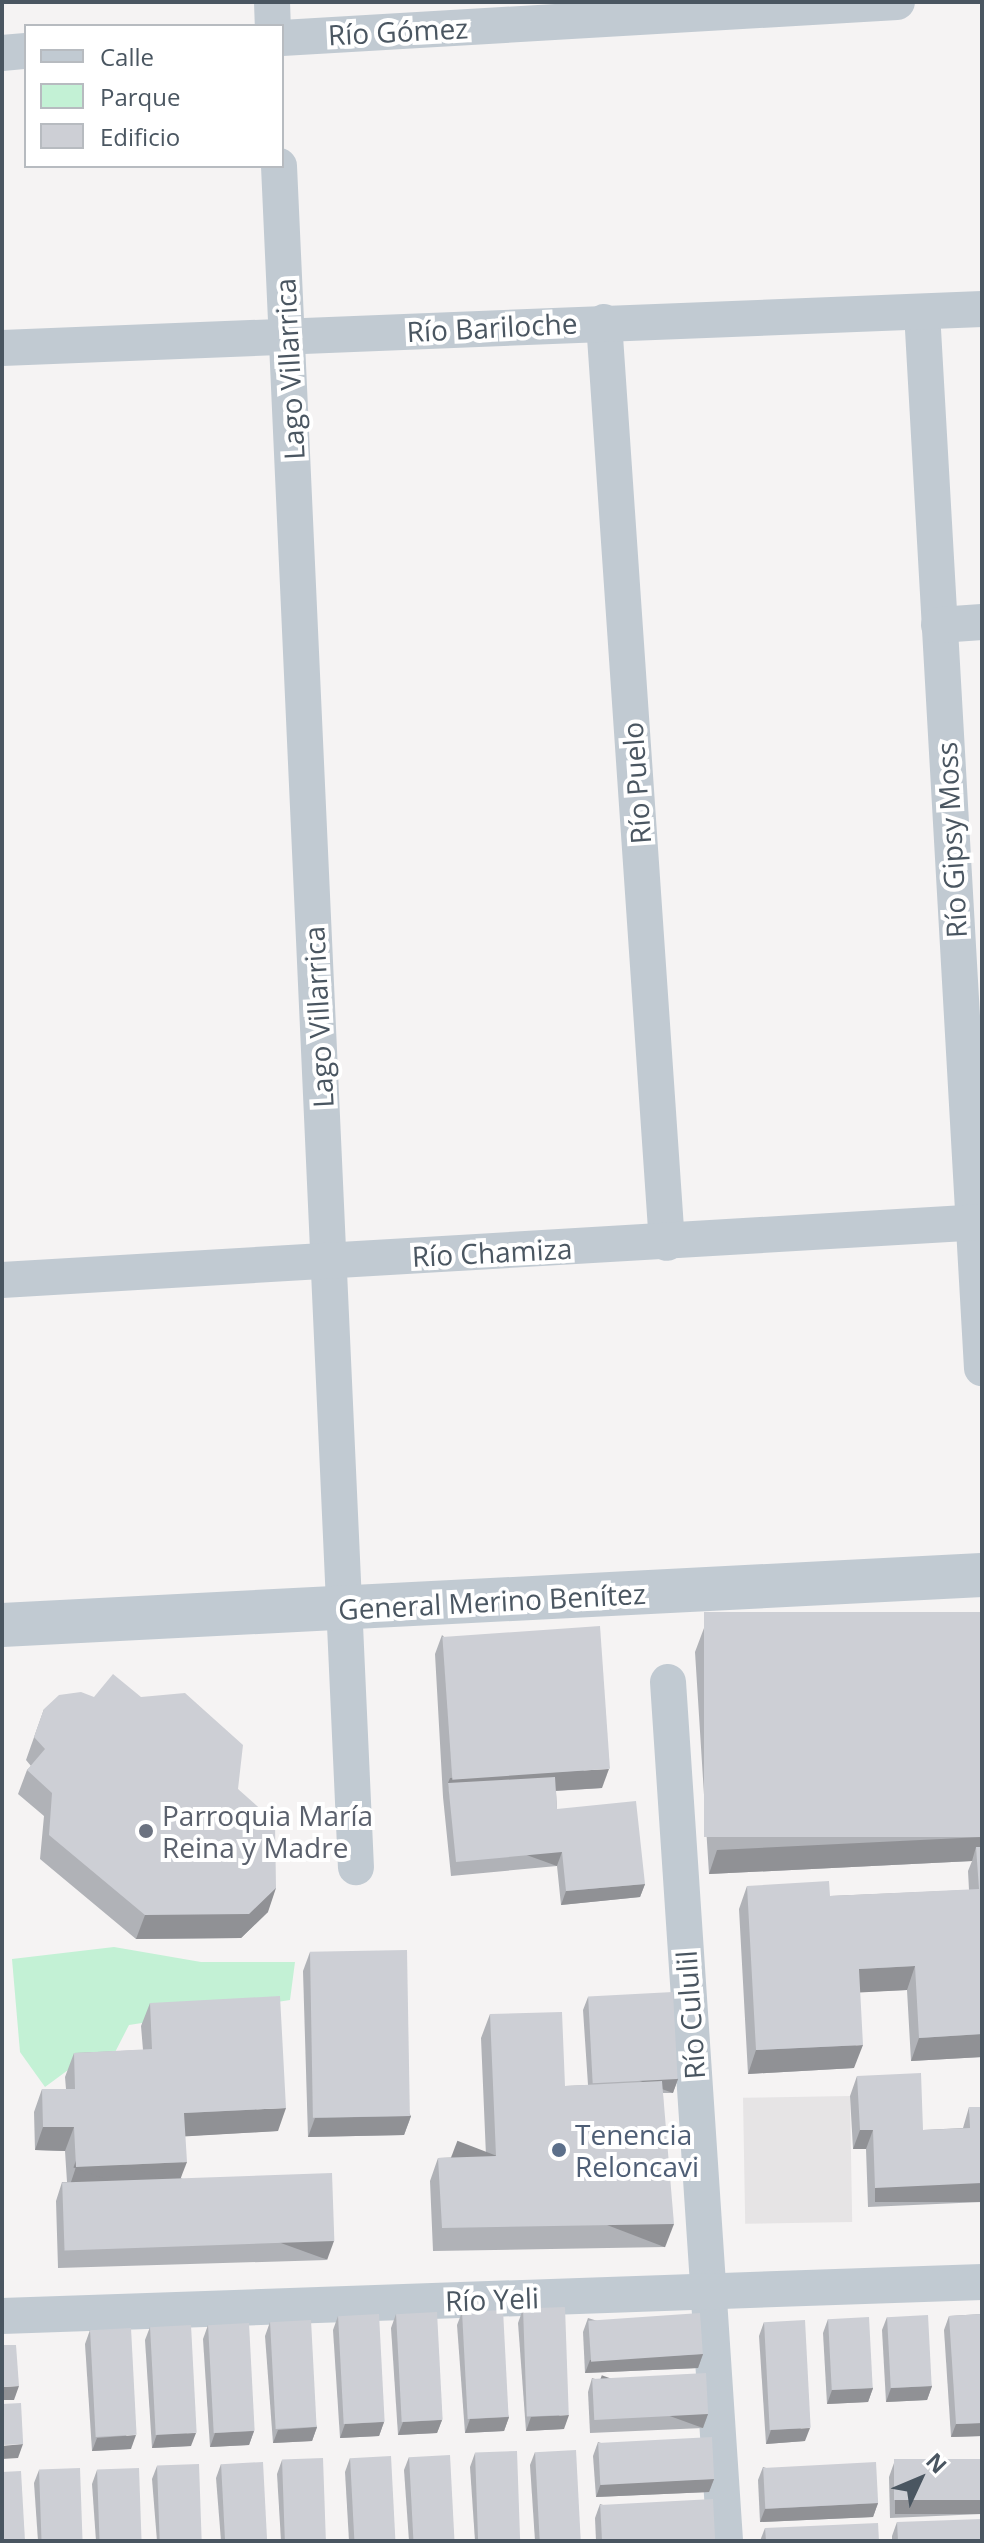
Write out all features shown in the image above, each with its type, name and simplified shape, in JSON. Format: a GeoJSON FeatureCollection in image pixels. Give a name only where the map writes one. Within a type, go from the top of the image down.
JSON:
{"type":"FeatureCollection","features":[{"type":"Feature","properties":{"kind":"street"},"geometry":{"type":"LineString","coordinates":[[272,2],[273,24]]}},
{"type":"Feature","properties":{"kind":"street","name":"Río Gómez"},"geometry":{"type":"LineString","coordinates":[[284,38],[897,2]]}},
{"type":"Feature","properties":{"kind":"street"},"geometry":{"type":"LineString","coordinates":[[2,53],[24,51]]}},
{"type":"Feature","properties":{"kind":"street","name":"Lago Villarrica"},"geometry":{"type":"LineString","coordinates":[[279,168],[356,1867]]}},
{"type":"Feature","properties":{"kind":"street","name":"Río Bariloche"},"geometry":{"type":"LineString","coordinates":[[2,348],[982,309]]}},
{"type":"Feature","properties":{"kind":"street","name":"Río Gipsy Moss"},"geometry":{"type":"LineString","coordinates":[[922,312],[939,625],[969,943],[982,1368]]}},
{"type":"Feature","properties":{"kind":"street","name":"Río Puelo"},"geometry":{"type":"LineString","coordinates":[[604,322],[667,1243]]}},
{"type":"Feature","properties":{"kind":"street"},"geometry":{"type":"LineString","coordinates":[[939,625],[982,622]]}},
{"type":"Feature","properties":{"kind":"street","name":"Río Chamiza"},"geometry":{"type":"LineString","coordinates":[[2,1280],[977,1223]]}},
{"type":"Feature","properties":{"kind":"street","name":"General Merino Benítez"},"geometry":{"type":"LineString","coordinates":[[2,1625],[982,1575]]}},
{"type":"Feature","properties":{"kind":"street","name":"Río Cululil"},"geometry":{"type":"LineString","coordinates":[[668,1682],[725,2541]]}},
{"type":"Feature","properties":{"kind":"street","name":"Río Yeli"},"geometry":{"type":"LineString","coordinates":[[2,2316],[982,2282]]}},
{"type":"Feature","properties":{"kind":"shaded area"},"geometry":{"type":"Polygon","coordinates":[[[850,2096],[852,2222],[745,2224],[743,2098],[850,2096]]]}},
{"type":"Feature","properties":{"kind":"green space"},"geometry":{"type":"Polygon","coordinates":[[[114,1947],[201,1962],[295,1962],[290,2000],[129,2025],[110,2062],[83,2059],[45,2087],[20,2052],[12,1959],[114,1947]]]}},
{"type":"Feature","properties":{"kind":"building"},"geometry":{"type":"Polygon","coordinates":[[[704,1612],[982,1612],[982,1837],[704,1837],[704,1612]]]}},
{"type":"Feature","properties":{"kind":"building"},"geometry":{"type":"Polygon","coordinates":[[[600,1626],[610,1769],[452,1780],[442,1637],[600,1626]]]}},
{"type":"Feature","properties":{"kind":"building","name":"Parroquia María Reina y Madre"},"geometry":{"type":"Polygon","coordinates":[[[113,1674],[141,1697],[185,1693],[243,1745],[238,1789],[275,1822],[276,1888],[249,1914],[145,1915],[49,1835],[52,1793],[27,1770],[45,1749],[34,1737],[44,1709],[59,1695],[81,1692],[94,1697],[113,1674]]]}},
{"type":"Feature","properties":{"kind":"building"},"geometry":{"type":"Polygon","coordinates":[[[555,1777],[557,1809],[636,1801],[645,1884],[566,1891],[562,1852],[456,1862],[448,1783],[555,1777]]]}},
{"type":"Feature","properties":{"kind":"building"},"geometry":{"type":"Polygon","coordinates":[[[976,1847],[982,1847],[982,2034],[919,2038],[915,1966],[859,1969],[863,2045],[756,2050],[747,1886],[829,1881],[830,1896],[979,1889],[976,1847]]]}},
{"type":"Feature","properties":{"kind":"building"},"geometry":{"type":"Polygon","coordinates":[[[407,1950],[410,2116],[313,2118],[310,1952],[407,1950]]]}},
{"type":"Feature","properties":{"kind":"building"},"geometry":{"type":"Polygon","coordinates":[[[673,1992],[678,2079],[593,2083],[588,1996],[673,1992]]]}},
{"type":"Feature","properties":{"kind":"building"},"geometry":{"type":"Polygon","coordinates":[[[280,1996],[286,2108],[184,2113],[187,2162],[76,2167],[74,2127],[43,2127],[42,2089],[75,2089],[74,2053],[152,2049],[150,2003],[280,1996]]]}},
{"type":"Feature","properties":{"kind":"building"},"geometry":{"type":"Polygon","coordinates":[[[562,2012],[565,2086],[662,2081],[674,2224],[442,2228],[438,2158],[496,2156],[490,2014],[562,2012]]]}},
{"type":"Feature","properties":{"kind":"building"},"geometry":{"type":"Polygon","coordinates":[[[921,2073],[923,2130],[970,2128],[969,2107],[982,2107],[982,2183],[875,2188],[873,2130],[860,2130],[857,2076],[921,2073]]]}},
{"type":"Feature","properties":{"kind":"building"},"geometry":{"type":"Polygon","coordinates":[[[332,2173],[334,2241],[65,2250],[62,2182],[332,2173]]]}},
{"type":"Feature","properties":{"kind":"building"},"geometry":{"type":"Polygon","coordinates":[[[565,2307],[569,2415],[527,2416],[523,2308],[565,2307]]]}},
{"type":"Feature","properties":{"kind":"building"},"geometry":{"type":"Polygon","coordinates":[[[503,2310],[509,2417],[468,2419],[462,2312],[503,2310]]]}},
{"type":"Feature","properties":{"kind":"building"},"geometry":{"type":"Polygon","coordinates":[[[437,2312],[443,2420],[402,2422],[396,2314],[437,2312]]]}},
{"type":"Feature","properties":{"kind":"building"},"geometry":{"type":"Polygon","coordinates":[[[700,2313],[703,2354],[591,2362],[588,2321],[700,2313]]]}},
{"type":"Feature","properties":{"kind":"building"},"geometry":{"type":"Polygon","coordinates":[[[379,2314],[385,2422],[344,2424],[338,2316],[379,2314]]]}},
{"type":"Feature","properties":{"kind":"building"},"geometry":{"type":"Polygon","coordinates":[[[982,2314],[982,2423],[956,2424],[949,2316],[982,2314]]]}},
{"type":"Feature","properties":{"kind":"building"},"geometry":{"type":"Polygon","coordinates":[[[928,2315],[932,2386],[891,2388],[887,2317],[928,2315]]]}},
{"type":"Feature","properties":{"kind":"building"},"geometry":{"type":"Polygon","coordinates":[[[869,2317],[873,2388],[832,2390],[828,2319],[869,2317]]]}},
{"type":"Feature","properties":{"kind":"building"},"geometry":{"type":"Polygon","coordinates":[[[311,2320],[317,2427],[276,2429],[270,2322],[311,2320]]]}},
{"type":"Feature","properties":{"kind":"building"},"geometry":{"type":"Polygon","coordinates":[[[805,2320],[811,2428],[770,2430],[764,2322],[805,2320]]]}},
{"type":"Feature","properties":{"kind":"building"},"geometry":{"type":"Polygon","coordinates":[[[249,2323],[255,2431],[214,2433],[208,2325],[249,2323]]]}},
{"type":"Feature","properties":{"kind":"building"},"geometry":{"type":"Polygon","coordinates":[[[191,2325],[197,2433],[156,2435],[150,2327],[191,2325]]]}},
{"type":"Feature","properties":{"kind":"building"},"geometry":{"type":"Polygon","coordinates":[[[131,2328],[137,2435],[96,2437],[90,2330],[131,2328]]]}},
{"type":"Feature","properties":{"kind":"building"},"geometry":{"type":"Polygon","coordinates":[[[2,2345],[16,2345],[19,2386],[2,2387],[2,2345]]]}},
{"type":"Feature","properties":{"kind":"building"},"geometry":{"type":"Polygon","coordinates":[[[706,2373],[708,2414],[594,2420],[592,2379],[706,2373]]]}},
{"type":"Feature","properties":{"kind":"building"},"geometry":{"type":"Polygon","coordinates":[[[21,2403],[23,2444],[4,2445],[2,2404],[21,2403]]]}},
{"type":"Feature","properties":{"kind":"building"},"geometry":{"type":"Polygon","coordinates":[[[712,2437],[714,2479],[600,2485],[598,2443],[712,2437]]]}},
{"type":"Feature","properties":{"kind":"building"},"geometry":{"type":"Polygon","coordinates":[[[576,2450],[581,2541],[540,2541],[535,2452],[576,2450]]]}},
{"type":"Feature","properties":{"kind":"building"},"geometry":{"type":"Polygon","coordinates":[[[517,2451],[520,2541],[478,2541],[475,2452],[517,2451]]]}},
{"type":"Feature","properties":{"kind":"building"},"geometry":{"type":"Polygon","coordinates":[[[450,2455],[455,2541],[413,2541],[409,2457],[450,2455]]]}},
{"type":"Feature","properties":{"kind":"building"},"geometry":{"type":"Polygon","coordinates":[[[391,2456],[395,2541],[354,2541],[350,2458],[391,2456]]]}},
{"type":"Feature","properties":{"kind":"building"},"geometry":{"type":"Polygon","coordinates":[[[323,2458],[326,2541],[285,2541],[282,2459],[323,2458]]]}},
{"type":"Feature","properties":{"kind":"building"},"geometry":{"type":"Polygon","coordinates":[[[894,2459],[982,2459],[982,2500],[894,2500],[894,2459]]]}},
{"type":"Feature","properties":{"kind":"building"},"geometry":{"type":"Polygon","coordinates":[[[263,2462],[267,2541],[225,2541],[221,2464],[263,2462]]]}},
{"type":"Feature","properties":{"kind":"building"},"geometry":{"type":"Polygon","coordinates":[[[876,2462],[878,2503],[765,2509],[763,2468],[876,2462]]]}},
{"type":"Feature","properties":{"kind":"building"},"geometry":{"type":"Polygon","coordinates":[[[199,2464],[202,2541],[160,2541],[157,2465],[199,2464]]]}},
{"type":"Feature","properties":{"kind":"building"},"geometry":{"type":"Polygon","coordinates":[[[80,2468],[83,2541],[42,2541],[39,2469],[80,2468]]]}},
{"type":"Feature","properties":{"kind":"building"},"geometry":{"type":"Polygon","coordinates":[[[139,2468],[142,2541],[100,2541],[97,2469],[139,2468]]]}},
{"type":"Feature","properties":{"kind":"building"},"geometry":{"type":"Polygon","coordinates":[[[21,2471],[25,2541],[2,2541],[2,2472],[21,2471]]]}},
{"type":"Feature","properties":{"kind":"building"},"geometry":{"type":"Polygon","coordinates":[[[713,2499],[715,2540],[602,2541],[600,2505],[713,2499]]]}},
{"type":"Feature","properties":{"kind":"building"},"geometry":{"type":"Polygon","coordinates":[[[982,2519],[982,2541],[898,2541],[897,2522],[982,2519]]]}},
{"type":"Feature","properties":{"kind":"building"},"geometry":{"type":"Polygon","coordinates":[[[878,2523],[879,2541],[766,2541],[765,2528],[878,2523]]]}},
{"type":"Feature","properties":{"kind":"place","name":"Parroquia María Reina y Madre"},"geometry":{"type":"Point","coordinates":[146,1831]}},
{"type":"Feature","properties":{"kind":"place","name":"Tenencia Reloncavi"},"geometry":{"type":"Point","coordinates":[559,2150]}}]}
